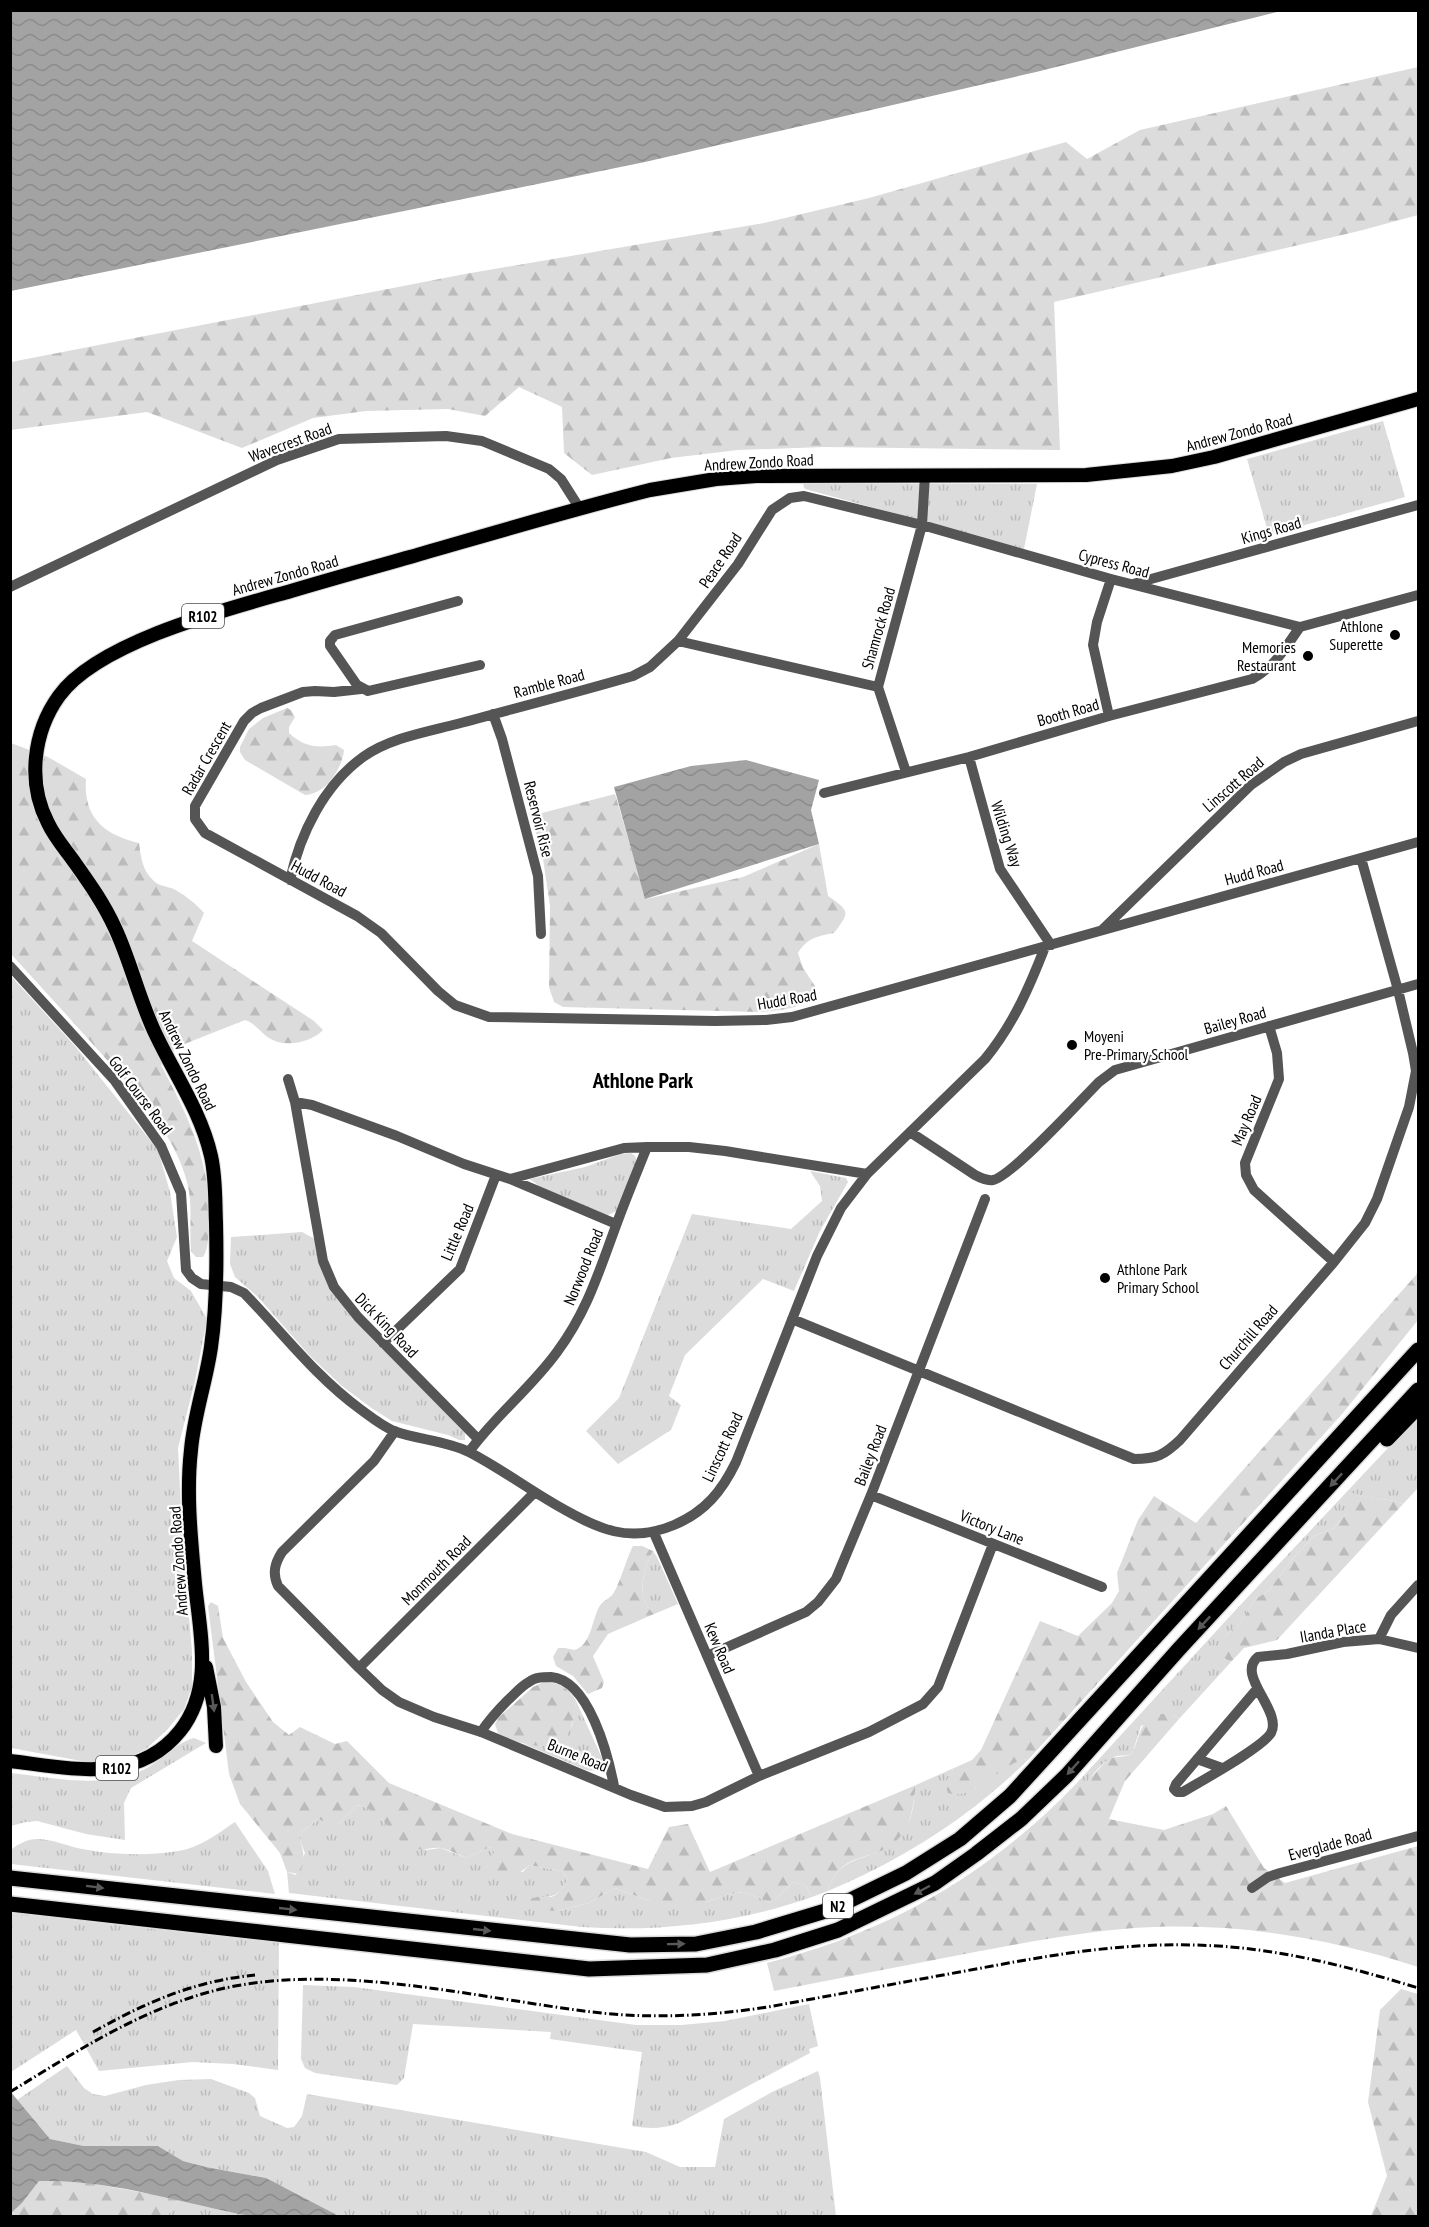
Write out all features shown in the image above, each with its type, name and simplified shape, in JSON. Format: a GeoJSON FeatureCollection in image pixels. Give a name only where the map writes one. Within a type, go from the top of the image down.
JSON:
{"type":"FeatureCollection","features":[{"type":"Feature","properties":{"kind":"highway"},"geometry":{"type":"LineString","coordinates":[[1365,1409],[1379,1386],[1419,1338]]}},
{"type":"Feature","properties":{"kind":"highway","name":"N2"},"geometry":{"type":"LineString","coordinates":[[10,1878],[630,1946],[696,1944],[756,1932],[832,1909],[906,1873],[960,1839],[1010,1796],[1419,1350]]}},
{"type":"Feature","properties":{"kind":"highway","name":"N2"},"geometry":{"type":"LineString","coordinates":[[10,1904],[589,1969],[707,1965],[775,1950],[838,1930],[934,1883],[1021,1819],[1067,1775],[1179,1649],[1419,1390]]}},
{"type":"Feature","properties":{"kind":"highway"},"geometry":{"type":"LineString","coordinates":[[1363,1451],[1385,1440],[1419,1407]]}},
{"type":"Feature","properties":{"kind":"main road","name":"Andrew Zondo Road"},"geometry":{"type":"LineString","coordinates":[[10,1761],[92,1770],[125,1767],[154,1755],[169,1743],[187,1721],[199,1693],[203,1662],[194,1571],[189,1468],[193,1433],[211,1351],[217,1286],[215,1180],[207,1142],[197,1114],[154,1032],[117,931],[99,896],[53,833],[43,812],[37,790],[36,756],[39,738],[47,716],[74,679],[93,665],[191,621],[580,508],[650,490],[716,479],[808,474],[1086,475],[1172,466],[1214,457],[1419,399]]}},
{"type":"Feature","properties":{"kind":"main road"},"geometry":{"type":"LineString","coordinates":[[203,1662],[211,1688],[216,1746]]}},
{"type":"Feature","properties":{"kind":"street","name":"Wavecrest Road"},"geometry":{"type":"LineString","coordinates":[[10,587],[277,460],[339,439],[446,436],[482,441],[549,469],[561,479],[580,508]]}},
{"type":"Feature","properties":{"kind":"street"},"geometry":{"type":"LineString","coordinates":[[922,525],[925,476]]}},
{"type":"Feature","properties":{"kind":"street","name":"Cypress Road"},"geometry":{"type":"LineString","coordinates":[[790,498],[804,496],[819,499],[922,525],[1111,579],[1299,627]]}},
{"type":"Feature","properties":{"kind":"street","name":"Peace Road"},"geometry":{"type":"LineString","coordinates":[[678,641],[738,564],[772,510],[779,503],[790,498]]}},
{"type":"Feature","properties":{"kind":"street","name":"Kings Road"},"geometry":{"type":"LineString","coordinates":[[1132,584],[1419,504]]}},
{"type":"Feature","properties":{"kind":"street","name":"Shamrock Road"},"geometry":{"type":"LineString","coordinates":[[906,772],[878,687],[922,525]]}},
{"type":"Feature","properties":{"kind":"street"},"geometry":{"type":"LineString","coordinates":[[1108,716],[1093,645],[1097,622],[1111,579]]}},
{"type":"Feature","properties":{"kind":"street"},"geometry":{"type":"LineString","coordinates":[[1299,627],[1419,595]]}},
{"type":"Feature","properties":{"kind":"street"},"geometry":{"type":"LineString","coordinates":[[362,689],[330,646],[331,638],[458,601]]}},
{"type":"Feature","properties":{"kind":"street","name":"Booth Road"},"geometry":{"type":"LineString","coordinates":[[824,793],[969,757],[1108,716],[1252,679],[1266,672],[1276,663],[1299,627]]}},
{"type":"Feature","properties":{"kind":"street"},"geometry":{"type":"LineString","coordinates":[[678,641],[878,687]]}},
{"type":"Feature","properties":{"kind":"street","name":"Ramble Road"},"geometry":{"type":"LineString","coordinates":[[290,880],[296,852],[311,820],[336,783],[362,758],[389,743],[633,675],[650,667],[678,641]]}},
{"type":"Feature","properties":{"kind":"street","name":"Radar Crescent"},"geometry":{"type":"LineString","coordinates":[[199,827],[195,819],[195,806],[236,734],[252,713],[303,692],[362,689],[368,691],[480,665]]}},
{"type":"Feature","properties":{"kind":"street","name":"Reservoir Rise"},"geometry":{"type":"LineString","coordinates":[[493,714],[502,739],[538,876],[542,934]]}},
{"type":"Feature","properties":{"kind":"street","name":"Linscott Road"},"geometry":{"type":"LineString","coordinates":[[1102,929],[1251,785],[1284,762],[1301,754],[1419,721]]}},
{"type":"Feature","properties":{"kind":"street","name":"Wilding Way"},"geometry":{"type":"LineString","coordinates":[[969,757],[1000,869],[1048,946]]}},
{"type":"Feature","properties":{"kind":"street","name":"Hudd Road"},"geometry":{"type":"LineString","coordinates":[[199,827],[290,880],[337,904],[375,928],[455,1005],[489,1017],[715,1021],[778,1019],[825,1008],[1419,842]]}},
{"type":"Feature","properties":{"kind":"street","name":"Churchill Road"},"geometry":{"type":"LineString","coordinates":[[792,1319],[1134,1459],[1154,1458],[1167,1452],[1180,1440],[1334,1262],[1365,1223],[1377,1199],[1401,1132],[1414,1089],[1416,1071],[1398,990],[1360,858]]}},
{"type":"Feature","properties":{"kind":"street","name":"Linscott Road"},"geometry":{"type":"LineString","coordinates":[[217,1286],[231,1287],[244,1293],[319,1374],[380,1424],[395,1431],[448,1443],[469,1452],[534,1493],[602,1529],[621,1533],[654,1533],[681,1522],[698,1512],[722,1488],[736,1462],[817,1256],[832,1223],[850,1194],[867,1174],[998,1043],[1017,1013],[1048,946]]}},
{"type":"Feature","properties":{"kind":"street","name":"Golf Course Road"},"geometry":{"type":"LineString","coordinates":[[10,966],[115,1081],[161,1146],[181,1193],[186,1270],[201,1284],[217,1286]]}},
{"type":"Feature","properties":{"kind":"street","name":"Bailey Road"},"geometry":{"type":"LineString","coordinates":[[910,1132],[975,1175],[993,1180],[1011,1169],[1099,1082],[1115,1070],[1419,984]]}},
{"type":"Feature","properties":{"kind":"street","name":"May Road"},"geometry":{"type":"LineString","coordinates":[[1269,1026],[1277,1053],[1279,1079],[1245,1163],[1246,1175],[1254,1190],[1334,1262]]}},
{"type":"Feature","properties":{"kind":"street","name":"Dick King Road"},"geometry":{"type":"LineString","coordinates":[[288,1079],[295,1102],[323,1261],[328,1274],[345,1303],[478,1439]]}},
{"type":"Feature","properties":{"kind":"street"},"geometry":{"type":"LineString","coordinates":[[295,1102],[312,1106],[510,1179],[616,1224]]}},
{"type":"Feature","properties":{"kind":"street"},"geometry":{"type":"LineString","coordinates":[[510,1179],[624,1148],[647,1147],[689,1147],[725,1151],[867,1174]]}},
{"type":"Feature","properties":{"kind":"street","name":"Norwood Road"},"geometry":{"type":"LineString","coordinates":[[469,1452],[478,1439],[548,1364],[573,1328],[595,1287],[616,1224],[647,1147]]}},
{"type":"Feature","properties":{"kind":"street","name":"Little Road"},"geometry":{"type":"LineString","coordinates":[[383,1342],[460,1269],[496,1175]]}},
{"type":"Feature","properties":{"kind":"street","name":"Bailey Road"},"geometry":{"type":"LineString","coordinates":[[707,1656],[806,1612],[819,1602],[836,1579],[985,1199]]}},
{"type":"Feature","properties":{"kind":"street","name":"Burne Road"},"geometry":{"type":"LineString","coordinates":[[395,1431],[374,1461],[282,1552],[274,1570],[278,1586],[358,1668],[381,1690],[399,1702],[434,1717],[481,1732],[653,1803],[676,1808],[706,1802],[759,1776],[869,1732],[909,1713],[931,1696],[938,1687],[993,1544]]}},
{"type":"Feature","properties":{"kind":"street","name":"Monmouth Road"},"geometry":{"type":"LineString","coordinates":[[358,1668],[534,1493]]}},
{"type":"Feature","properties":{"kind":"street","name":"Victory Lane"},"geometry":{"type":"LineString","coordinates":[[871,1494],[1102,1587]]}},
{"type":"Feature","properties":{"kind":"street","name":"Kew Road"},"geometry":{"type":"LineString","coordinates":[[654,1533],[759,1776]]}},
{"type":"Feature","properties":{"kind":"street"},"geometry":{"type":"LineString","coordinates":[[1379,1639],[1391,1615],[1419,1585]]}},
{"type":"Feature","properties":{"kind":"street","name":"Ilanda Place"},"geometry":{"type":"LineString","coordinates":[[1257,1689],[1252,1668],[1254,1660],[1258,1657],[1287,1654],[1343,1642],[1379,1639],[1419,1648]]}},
{"type":"Feature","properties":{"kind":"street"},"geometry":{"type":"LineString","coordinates":[[481,1732],[491,1717],[530,1680],[554,1677],[567,1681],[577,1690],[596,1728],[608,1759],[614,1786]]}},
{"type":"Feature","properties":{"kind":"street"},"geometry":{"type":"LineString","coordinates":[[1257,1689],[1273,1717],[1272,1732],[1259,1744],[1222,1768],[1183,1792],[1177,1792],[1174,1789],[1176,1784],[1197,1759],[1257,1689]]}},
{"type":"Feature","properties":{"kind":"street"},"geometry":{"type":"LineString","coordinates":[[1197,1759],[1222,1768]]}},
{"type":"Feature","properties":{"kind":"street","name":"Everglade Road"},"geometry":{"type":"LineString","coordinates":[[1252,1888],[1268,1877],[1280,1873],[1419,1836]]}},
{"type":"Feature","properties":{"kind":"green space"},"geometry":{"type":"Polygon","coordinates":[[[1418,67],[1418,215],[1359,231],[1054,302],[1060,450],[824,447],[738,450],[671,458],[592,475],[564,453],[562,407],[519,387],[485,416],[448,409],[366,411],[313,418],[242,448],[147,412],[11,430],[11,362],[465,274],[764,223],[869,198],[1066,142],[1087,159],[1140,130],[1418,67]]]}},
{"type":"Feature","properties":{"kind":"green space"},"geometry":{"type":"Polygon","coordinates":[[[1383,421],[1405,497],[1269,535],[1247,459],[1383,421]]]}},
{"type":"Feature","properties":{"kind":"green space"},"geometry":{"type":"Polygon","coordinates":[[[803,484],[1037,484],[1024,549],[805,489],[803,484]]]}},
{"type":"Feature","properties":{"kind":"green space"},"geometry":{"type":"Polygon","coordinates":[[[287,708],[295,717],[289,727],[289,733],[295,738],[311,745],[336,745],[344,750],[340,765],[332,779],[313,794],[305,795],[245,760],[240,752],[240,747],[249,729],[263,718],[287,708]]]}},
{"type":"Feature","properties":{"kind":"green space"},"geometry":{"type":"Polygon","coordinates":[[[11,743],[48,757],[86,779],[88,804],[98,822],[116,835],[139,843],[144,867],[154,881],[174,889],[204,913],[192,941],[314,1021],[323,1030],[304,1041],[282,1043],[269,1038],[245,1020],[177,1047],[161,1065],[181,1104],[203,1162],[209,1203],[209,1226],[208,1242],[203,1257],[196,1257],[191,1251],[189,1191],[181,1165],[165,1132],[131,1087],[11,954],[11,743]]]}},
{"type":"Feature","properties":{"kind":"green space"},"geometry":{"type":"Polygon","coordinates":[[[615,794],[646,899],[743,877],[819,844],[828,896],[844,909],[845,916],[834,933],[813,938],[798,953],[803,968],[817,989],[814,996],[792,1008],[758,1012],[563,1007],[554,1002],[549,987],[550,906],[542,852],[532,821],[534,815],[615,794]]]}},
{"type":"Feature","properties":{"kind":"green space"},"geometry":{"type":"Polygon","coordinates":[[[10,975],[75,1046],[158,1150],[170,1192],[177,1237],[167,1261],[174,1278],[191,1291],[207,1319],[195,1381],[178,1448],[183,1550],[192,1651],[192,1686],[184,1709],[167,1730],[146,1749],[127,1758],[92,1763],[11,1748],[10,975]]]}},
{"type":"Feature","properties":{"kind":"green space"},"geometry":{"type":"Polygon","coordinates":[[[631,1153],[637,1161],[617,1211],[608,1215],[546,1192],[530,1179],[585,1167],[621,1154],[631,1153]]]}},
{"type":"Feature","properties":{"kind":"green space"},"geometry":{"type":"Polygon","coordinates":[[[810,1171],[846,1178],[848,1182],[820,1231],[794,1291],[763,1279],[685,1355],[669,1396],[681,1405],[671,1430],[618,1464],[586,1431],[619,1398],[692,1214],[791,1229],[822,1201],[820,1186],[810,1171]]]}},
{"type":"Feature","properties":{"kind":"green space"},"geometry":{"type":"Polygon","coordinates":[[[302,1232],[315,1239],[348,1312],[465,1433],[465,1440],[392,1421],[373,1409],[342,1386],[310,1356],[257,1296],[235,1277],[230,1264],[231,1237],[302,1232]]]}},
{"type":"Feature","properties":{"kind":"green space"},"geometry":{"type":"Polygon","coordinates":[[[1418,1270],[1418,1320],[1343,1413],[1029,1759],[1008,1766],[969,1792],[948,1793],[945,1783],[954,1768],[972,1760],[981,1750],[1040,1621],[1078,1636],[1112,1603],[1119,1591],[1117,1573],[1138,1520],[1154,1496],[1196,1523],[1418,1270]]]}},
{"type":"Feature","properties":{"kind":"green space"},"geometry":{"type":"Polygon","coordinates":[[[1418,1416],[1418,1488],[1403,1504],[1354,1494],[1346,1513],[1334,1528],[1314,1536],[1268,1591],[1254,1600],[1241,1622],[1225,1636],[1224,1658],[1231,1662],[1179,1719],[1172,1714],[1141,1726],[1132,1754],[1108,1760],[1086,1784],[1076,1784],[1231,1615],[1418,1416]]]}},
{"type":"Feature","properties":{"kind":"green space"},"geometry":{"type":"Polygon","coordinates":[[[1354,1493],[1403,1504],[1277,1640],[1244,1648],[1231,1662],[1224,1658],[1220,1652],[1220,1646],[1225,1636],[1241,1622],[1254,1600],[1268,1591],[1314,1536],[1334,1528],[1346,1513],[1347,1499],[1354,1493]]]}},
{"type":"Feature","properties":{"kind":"green space"},"geometry":{"type":"Polygon","coordinates":[[[633,1546],[642,1546],[653,1551],[645,1569],[643,1596],[654,1614],[608,1634],[593,1656],[604,1682],[602,1688],[588,1694],[573,1676],[556,1666],[553,1657],[558,1648],[574,1650],[580,1648],[588,1638],[599,1607],[616,1590],[633,1546]]]}},
{"type":"Feature","properties":{"kind":"green space"},"geometry":{"type":"Polygon","coordinates":[[[653,1551],[678,1604],[654,1614],[643,1596],[645,1569],[653,1551]]]}},
{"type":"Feature","properties":{"kind":"green space"},"geometry":{"type":"Polygon","coordinates":[[[211,1602],[218,1606],[223,1638],[246,1682],[273,1722],[289,1735],[300,1727],[335,1744],[347,1741],[389,1783],[512,1834],[648,1869],[669,1827],[688,1824],[710,1872],[916,1785],[911,1815],[896,1841],[887,1848],[849,1863],[834,1878],[828,1891],[812,1897],[805,1885],[793,1882],[770,1902],[743,1892],[707,1902],[671,1905],[650,1901],[615,1888],[589,1903],[558,1911],[540,1910],[528,1903],[528,1900],[557,1894],[568,1879],[562,1871],[529,1865],[510,1876],[498,1876],[488,1871],[487,1867],[494,1852],[490,1847],[466,1858],[443,1849],[412,1847],[403,1842],[375,1813],[357,1805],[336,1826],[318,1819],[302,1832],[299,1838],[304,1856],[303,1865],[299,1874],[287,1872],[280,1853],[240,1804],[229,1774],[208,1606],[211,1602]]]}},
{"type":"Feature","properties":{"kind":"green space"},"geometry":{"type":"Polygon","coordinates":[[[544,1682],[563,1687],[576,1701],[568,1733],[561,1740],[544,1746],[524,1744],[498,1733],[495,1724],[498,1718],[533,1687],[544,1682]]]}},
{"type":"Feature","properties":{"kind":"green space"},"geometry":{"type":"Polygon","coordinates":[[[576,1701],[602,1758],[602,1765],[596,1771],[586,1770],[524,1744],[548,1745],[572,1726],[576,1701]]]}},
{"type":"Feature","properties":{"kind":"green space"},"geometry":{"type":"Polygon","coordinates":[[[1158,1714],[1172,1714],[1179,1719],[1125,1781],[1109,1819],[1164,1830],[1213,1814],[1226,1806],[1264,1868],[1285,1883],[1418,1846],[1418,1967],[1354,1949],[1288,1935],[1222,1928],[1155,1927],[1110,1930],[1042,1940],[774,1991],[767,1963],[854,1935],[895,1917],[972,1872],[1008,1846],[1076,1784],[1086,1783],[1109,1758],[1132,1754],[1143,1726],[1158,1714]]]}},
{"type":"Feature","properties":{"kind":"green space"},"geometry":{"type":"Polygon","coordinates":[[[194,1738],[206,1743],[131,1788],[124,1803],[125,1840],[86,1834],[37,1821],[11,1826],[11,1773],[94,1781],[127,1776],[143,1770],[187,1740],[194,1738]]]}},
{"type":"Feature","properties":{"kind":"green space"},"geometry":{"type":"Polygon","coordinates":[[[1029,1759],[983,1800],[935,1835],[883,1865],[828,1891],[841,1868],[884,1849],[907,1825],[911,1817],[916,1785],[954,1768],[946,1783],[975,1789],[1014,1762],[1029,1759]]]}},
{"type":"Feature","properties":{"kind":"green space"},"geometry":{"type":"Polygon","coordinates":[[[357,1805],[375,1812],[426,1850],[441,1848],[466,1858],[490,1847],[495,1852],[487,1867],[523,1872],[529,1865],[562,1871],[568,1879],[558,1893],[551,1896],[534,1897],[558,1911],[589,1903],[615,1888],[650,1901],[707,1902],[743,1892],[770,1902],[793,1882],[805,1885],[812,1897],[756,1913],[699,1924],[612,1928],[582,1927],[289,1893],[287,1872],[296,1875],[305,1853],[299,1838],[302,1832],[318,1819],[337,1825],[357,1805]]]}},
{"type":"Feature","properties":{"kind":"green space"},"geometry":{"type":"Polygon","coordinates":[[[235,1822],[268,1871],[275,1894],[11,1864],[12,1849],[30,1840],[48,1840],[106,1853],[166,1853],[201,1844],[235,1822]]]}},
{"type":"Feature","properties":{"kind":"green space"},"geometry":{"type":"Polygon","coordinates":[[[11,1913],[279,1943],[278,2070],[193,2062],[99,2071],[76,2030],[11,2072],[11,1913]]]}},
{"type":"Feature","properties":{"kind":"green space"},"geometry":{"type":"Polygon","coordinates":[[[303,1985],[354,1987],[636,2025],[681,2025],[725,2021],[809,2004],[818,2046],[809,2049],[810,2053],[679,2123],[661,2127],[638,2127],[632,2126],[642,2052],[550,2039],[551,2032],[413,2024],[404,2078],[397,2085],[315,2073],[305,2068],[301,2059],[303,1985]]]}},
{"type":"Feature","properties":{"kind":"green space"},"geometry":{"type":"Polygon","coordinates":[[[1401,1989],[1418,1994],[1418,2216],[1371,2216],[1387,2176],[1368,2102],[1380,2010],[1401,1989]]]}},
{"type":"Feature","properties":{"kind":"green space"},"geometry":{"type":"Polygon","coordinates":[[[67,2066],[84,2088],[93,2094],[105,2096],[146,2085],[179,2080],[211,2079],[249,2093],[255,2098],[260,2116],[287,2128],[294,2127],[302,2116],[307,2094],[646,2152],[680,2167],[715,2167],[724,2119],[772,2092],[818,2071],[836,2216],[339,2216],[266,2178],[183,2161],[158,2146],[84,2146],[50,2139],[17,2100],[67,2066]]]}},
{"type":"Feature","properties":{"kind":"green space"},"geometry":{"type":"Polygon","coordinates":[[[72,2180],[179,2199],[167,2216],[11,2216],[10,2213],[22,2203],[39,2181],[72,2180]]]}},
{"type":"Feature","properties":{"kind":"green space"},"geometry":{"type":"Polygon","coordinates":[[[179,2199],[254,2216],[167,2216],[179,2199]]]}},
{"type":"Feature","properties":{"kind":"water"},"geometry":{"type":"Polygon","coordinates":[[[11,10],[1281,11],[1036,72],[645,162],[11,291],[11,10]]]}},
{"type":"Feature","properties":{"kind":"water"},"geometry":{"type":"Polygon","coordinates":[[[746,760],[819,780],[811,810],[819,844],[645,899],[614,787],[691,766],[746,760]]]}},
{"type":"Feature","properties":{"kind":"water"},"geometry":{"type":"Polygon","coordinates":[[[10,2091],[50,2139],[84,2146],[158,2146],[183,2161],[266,2178],[339,2216],[295,2218],[251,2216],[146,2193],[66,2181],[39,2181],[11,2213],[10,2091]]]}},
{"type":"Feature","properties":{"kind":"railway"},"geometry":{"type":"LineString","coordinates":[[10,2092],[91,2043],[146,2015],[204,1993],[235,1986],[278,1981],[323,1979],[368,1981],[592,2012],[680,2015],[724,2013],[768,2007],[1077,1952],[1133,1946],[1191,1945],[1249,1949],[1306,1958],[1418,1988]]}},
{"type":"Feature","properties":{"kind":"railway"},"geometry":{"type":"LineString","coordinates":[[93,2032],[171,1994],[212,1982],[255,1975]]}},
{"type":"Feature","properties":{"kind":"place","name":"Athlone Superette"},"geometry":{"type":"Point","coordinates":[1395,635]}},
{"type":"Feature","properties":{"kind":"place","name":"Memories Restaurant"},"geometry":{"type":"Point","coordinates":[1308,656]}},
{"type":"Feature","properties":{"kind":"place","name":"Moyeni Pre-Primary School"},"geometry":{"type":"Point","coordinates":[1072,1045]}},
{"type":"Feature","properties":{"kind":"place","name":"Athlone Park Primary School"},"geometry":{"type":"Point","coordinates":[1105,1278]}},
{"type":"Feature","properties":{"kind":"district","name":"Athlone Park"},"geometry":{"type":"Point","coordinates":[643,1080]}}]}
